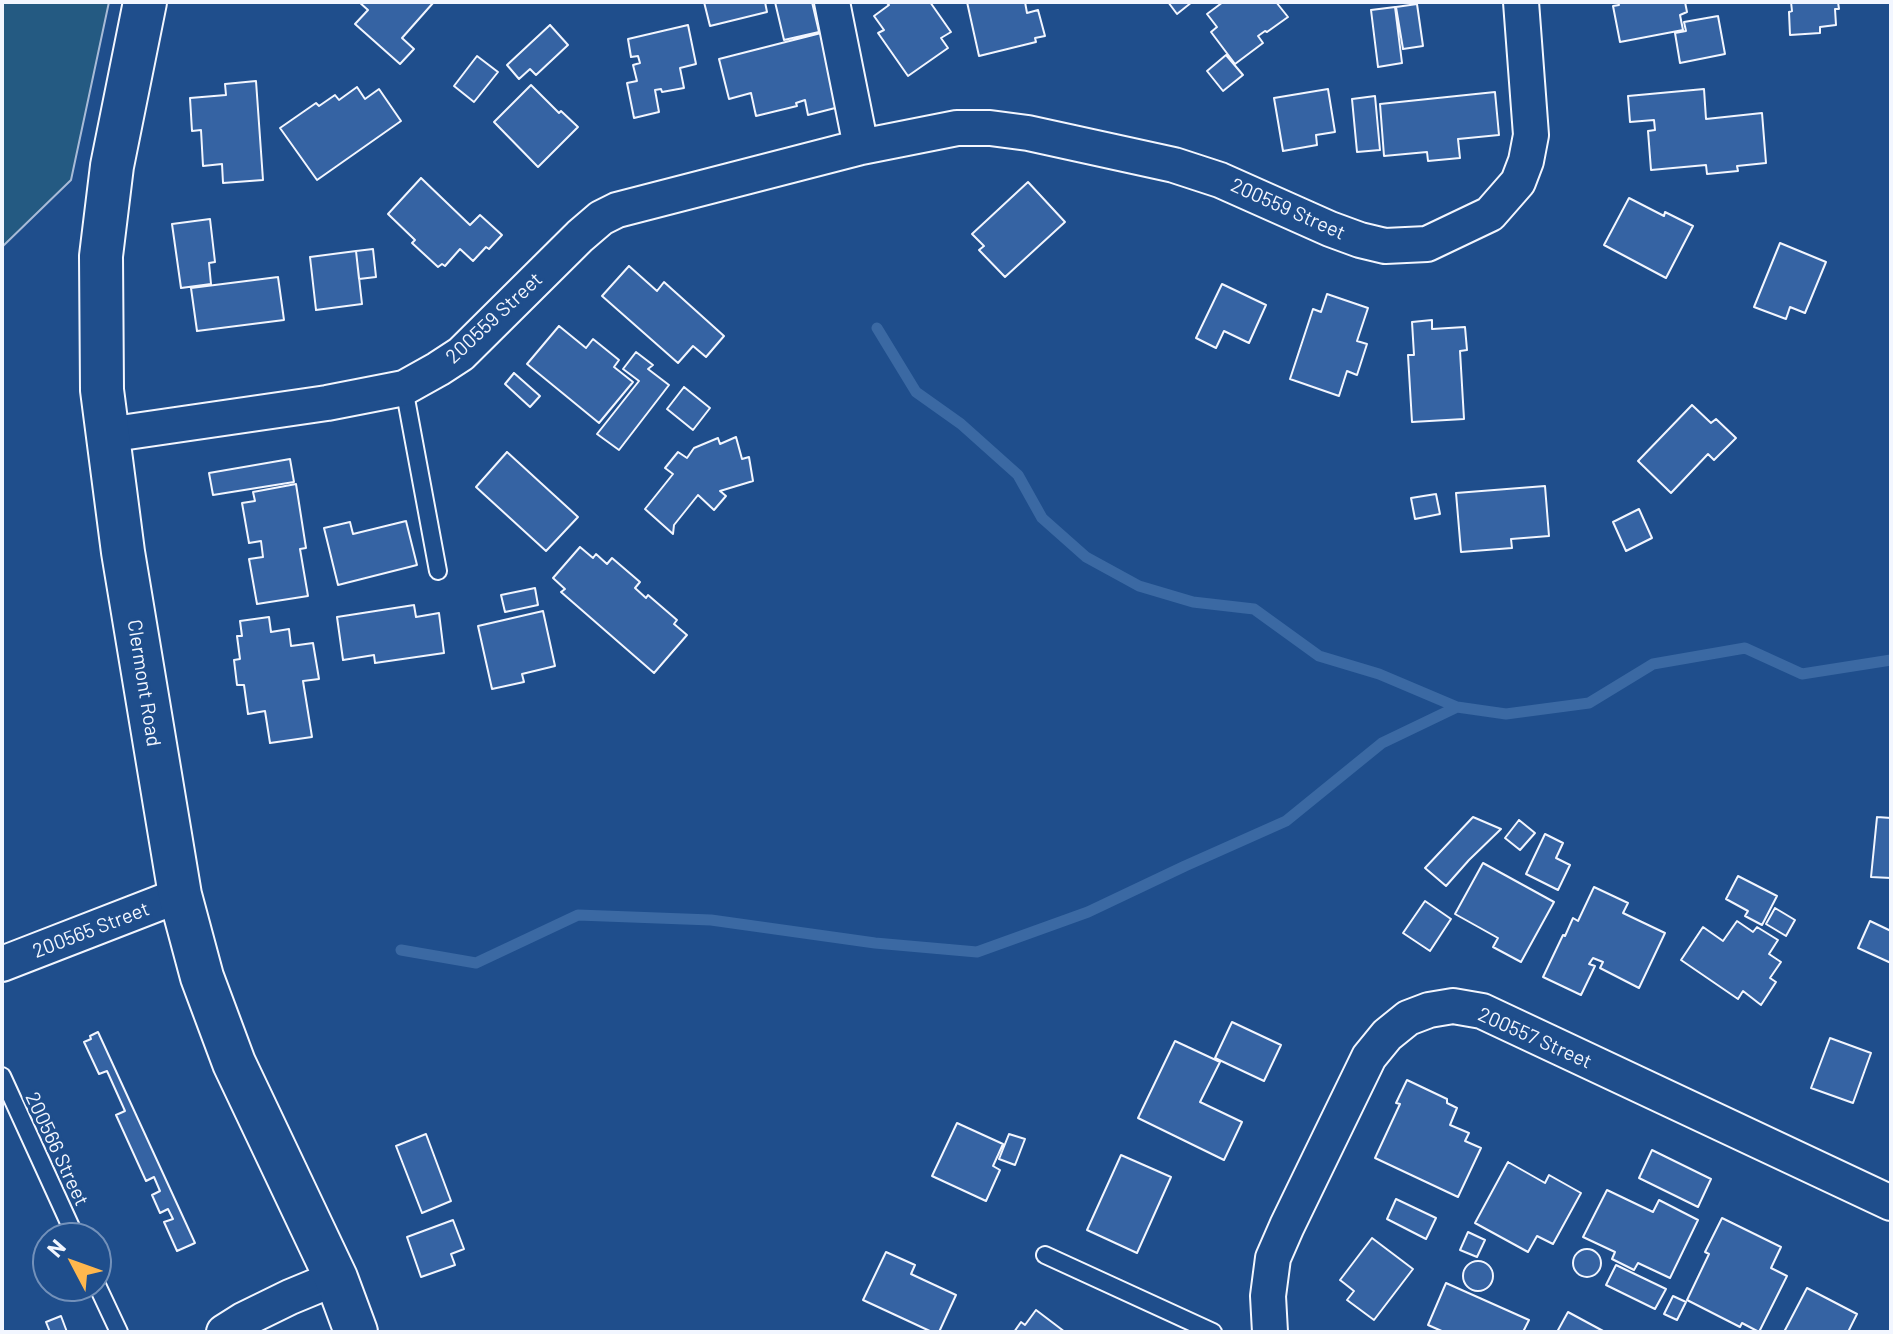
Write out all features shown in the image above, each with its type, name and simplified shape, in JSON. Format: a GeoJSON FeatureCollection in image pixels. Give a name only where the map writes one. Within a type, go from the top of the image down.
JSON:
{"type":"FeatureCollection","features":[{"type":"Feature","properties":{"kind":"street","name":"Clermont Road"},"geometry":{"type":"LineString","coordinates":[[145,2],[112,166],[101,256],[102,390],[127,580],[180,895],[202,977],[234,1063],[336,1278],[356,1332]]}},
{"type":"Feature","properties":{"kind":"street"},"geometry":{"type":"LineString","coordinates":[[832,2],[861,147]]}},
{"type":"Feature","properties":{"kind":"street","name":"200559 Street"},"geometry":{"type":"LineString","coordinates":[[107,435],[327,403],[404,388],[461,354],[580,236],[601,218],[617,210],[861,147],[957,128],[1028,133],[1174,165],[1220,180],[1360,240],[1385,246],[1427,244],[1490,214],[1518,182],[1531,135],[1521,2]]}},
{"type":"Feature","properties":{"kind":"street","name":"200565 Street"},"geometry":{"type":"LineString","coordinates":[[2,964],[180,895]]}},
{"type":"Feature","properties":{"kind":"street","name":"200557 Street"},"geometry":{"type":"LineString","coordinates":[[1270,1332],[1268,1296],[1273,1258],[1362,1071],[1387,1035],[1408,1018],[1429,1010],[1453,1006],[1482,1011],[1891,1203]]}},
{"type":"Feature","properties":{"kind":"street"},"geometry":{"type":"LineString","coordinates":[[224,1332],[290,1297],[336,1278]]}},
{"type":"Feature","properties":{"kind":"lane"},"geometry":{"type":"LineString","coordinates":[[404,388],[438,571]]}},
{"type":"Feature","properties":{"kind":"lane","name":"200566 Street"},"geometry":{"type":"LineString","coordinates":[[2,1076],[69,1222]]}},
{"type":"Feature","properties":{"kind":"lane"},"geometry":{"type":"LineString","coordinates":[[1045,1255],[1213,1332]]}},
{"type":"Feature","properties":{"kind":"lane"},"geometry":{"type":"LineString","coordinates":[[105,1302],[119,1332]]}},
{"type":"Feature","properties":{"kind":"shaded area"},"geometry":{"type":"Polygon","coordinates":[[[2,2],[109,2],[71,180],[2,247],[2,2]]]}},
{"type":"Feature","properties":{"kind":"building"},"geometry":{"type":"Polygon","coordinates":[[[359,2],[433,3],[402,38],[414,49],[400,64],[355,24],[368,10],[359,2]]]}},
{"type":"Feature","properties":{"kind":"building"},"geometry":{"type":"Polygon","coordinates":[[[704,2],[765,2],[767,12],[710,26],[704,2]]]}},
{"type":"Feature","properties":{"kind":"building"},"geometry":{"type":"Polygon","coordinates":[[[775,2],[812,2],[819,32],[784,40],[775,2]]]}},
{"type":"Feature","properties":{"kind":"building"},"geometry":{"type":"Polygon","coordinates":[[[886,2],[930,2],[951,32],[941,38],[948,48],[908,76],[878,33],[884,30],[874,16],[889,5],[886,2]]]}},
{"type":"Feature","properties":{"kind":"building"},"geometry":{"type":"Polygon","coordinates":[[[967,2],[1025,2],[1027,13],[1038,10],[1045,36],[1035,38],[1036,42],[979,56],[967,2]]]}},
{"type":"Feature","properties":{"kind":"building"},"geometry":{"type":"Polygon","coordinates":[[[1168,2],[1192,2],[1177,14],[1168,2]]]}},
{"type":"Feature","properties":{"kind":"building"},"geometry":{"type":"Polygon","coordinates":[[[1223,2],[1276,2],[1288,17],[1258,36],[1263,43],[1235,64],[1211,32],[1217,27],[1207,14],[1223,2]]]}},
{"type":"Feature","properties":{"kind":"building"},"geometry":{"type":"Polygon","coordinates":[[[1618,2],[1685,2],[1687,12],[1680,15],[1683,30],[1620,42],[1613,6],[1619,5],[1618,2]]]}},
{"type":"Feature","properties":{"kind":"building"},"geometry":{"type":"Polygon","coordinates":[[[1791,2],[1838,2],[1836,25],[1820,27],[1820,33],[1790,35],[1791,2]]]}},
{"type":"Feature","properties":{"kind":"building"},"geometry":{"type":"Polygon","coordinates":[[[1417,4],[1423,46],[1403,49],[1396,7],[1417,4]]]}},
{"type":"Feature","properties":{"kind":"building"},"geometry":{"type":"Polygon","coordinates":[[[1395,7],[1402,63],[1378,67],[1371,10],[1395,7]]]}},
{"type":"Feature","properties":{"kind":"building"},"geometry":{"type":"Polygon","coordinates":[[[1718,16],[1725,54],[1680,63],[1675,33],[1686,31],[1684,22],[1718,16]]]}},
{"type":"Feature","properties":{"kind":"building"},"geometry":{"type":"Polygon","coordinates":[[[550,25],[568,45],[536,75],[530,69],[519,79],[507,65],[550,25]]]}},
{"type":"Feature","properties":{"kind":"building"},"geometry":{"type":"Polygon","coordinates":[[[688,25],[696,64],[680,68],[684,88],[662,92],[661,89],[655,90],[659,112],[634,118],[627,83],[637,81],[633,65],[640,63],[638,56],[631,57],[628,39],[688,25]]]}},
{"type":"Feature","properties":{"kind":"building"},"geometry":{"type":"Polygon","coordinates":[[[821,33],[839,107],[808,115],[805,100],[796,103],[797,106],[756,116],[751,93],[729,99],[719,59],[821,33]]]}},
{"type":"Feature","properties":{"kind":"building"},"geometry":{"type":"Polygon","coordinates":[[[1226,55],[1243,75],[1223,91],[1207,71],[1226,55]]]}},
{"type":"Feature","properties":{"kind":"building"},"geometry":{"type":"Polygon","coordinates":[[[477,56],[498,72],[474,102],[454,86],[477,56]]]}},
{"type":"Feature","properties":{"kind":"building"},"geometry":{"type":"Polygon","coordinates":[[[256,81],[263,180],[223,183],[222,164],[203,166],[201,130],[192,131],[190,98],[226,95],[225,84],[256,81]]]}},
{"type":"Feature","properties":{"kind":"building"},"geometry":{"type":"Polygon","coordinates":[[[531,85],[578,127],[538,167],[494,122],[531,85]]]}},
{"type":"Feature","properties":{"kind":"building"},"geometry":{"type":"Polygon","coordinates":[[[357,87],[365,99],[379,89],[401,121],[317,180],[280,128],[316,103],[319,106],[335,95],[339,100],[357,87]]]}},
{"type":"Feature","properties":{"kind":"building"},"geometry":{"type":"Polygon","coordinates":[[[1328,89],[1335,132],[1316,135],[1317,145],[1283,151],[1274,98],[1328,89]]]}},
{"type":"Feature","properties":{"kind":"building"},"geometry":{"type":"Polygon","coordinates":[[[1704,89],[1706,119],[1762,113],[1766,163],[1737,166],[1738,171],[1707,174],[1706,165],[1651,170],[1648,131],[1655,130],[1654,120],[1630,122],[1628,96],[1704,89]]]}},
{"type":"Feature","properties":{"kind":"building"},"geometry":{"type":"Polygon","coordinates":[[[1495,92],[1499,135],[1458,139],[1460,158],[1428,161],[1427,152],[1384,156],[1380,104],[1495,92]]]}},
{"type":"Feature","properties":{"kind":"building"},"geometry":{"type":"Polygon","coordinates":[[[1375,96],[1380,150],[1357,152],[1352,99],[1375,96]]]}},
{"type":"Feature","properties":{"kind":"building"},"geometry":{"type":"Polygon","coordinates":[[[421,178],[470,225],[480,215],[502,235],[473,261],[460,249],[445,266],[442,264],[438,267],[412,243],[415,240],[388,214],[421,178]]]}},
{"type":"Feature","properties":{"kind":"building"},"geometry":{"type":"Polygon","coordinates":[[[1028,182],[1065,222],[1005,277],[979,250],[984,246],[972,234],[1028,182]]]}},
{"type":"Feature","properties":{"kind":"building"},"geometry":{"type":"Polygon","coordinates":[[[1629,198],[1664,216],[1665,212],[1693,226],[1666,278],[1604,245],[1629,198]]]}},
{"type":"Feature","properties":{"kind":"building"},"geometry":{"type":"Polygon","coordinates":[[[210,219],[215,262],[209,263],[211,284],[181,288],[172,224],[210,219]]]}},
{"type":"Feature","properties":{"kind":"building"},"geometry":{"type":"Polygon","coordinates":[[[1780,243],[1826,262],[1805,313],[1790,307],[1786,319],[1754,307],[1780,243]]]}},
{"type":"Feature","properties":{"kind":"building"},"geometry":{"type":"Polygon","coordinates":[[[373,249],[376,277],[359,279],[356,251],[373,249]]]}},
{"type":"Feature","properties":{"kind":"building"},"geometry":{"type":"Polygon","coordinates":[[[356,251],[362,304],[316,310],[310,257],[356,251]]]}},
{"type":"Feature","properties":{"kind":"building"},"geometry":{"type":"Polygon","coordinates":[[[629,266],[657,291],[664,282],[724,336],[706,357],[693,346],[678,363],[602,296],[629,266]]]}},
{"type":"Feature","properties":{"kind":"building"},"geometry":{"type":"Polygon","coordinates":[[[278,277],[284,320],[197,331],[191,288],[278,277]]]}},
{"type":"Feature","properties":{"kind":"building"},"geometry":{"type":"Polygon","coordinates":[[[1222,284],[1266,305],[1249,343],[1224,331],[1216,348],[1196,338],[1222,284]]]}},
{"type":"Feature","properties":{"kind":"building"},"geometry":{"type":"Polygon","coordinates":[[[1327,294],[1368,308],[1357,341],[1367,344],[1357,375],[1347,371],[1339,396],[1290,379],[1313,309],[1321,312],[1327,294]]]}},
{"type":"Feature","properties":{"kind":"building"},"geometry":{"type":"Polygon","coordinates":[[[1432,320],[1432,329],[1465,327],[1467,350],[1460,351],[1464,419],[1412,422],[1408,355],[1414,355],[1412,322],[1432,320]]]}},
{"type":"Feature","properties":{"kind":"building"},"geometry":{"type":"Polygon","coordinates":[[[559,326],[586,348],[593,339],[619,360],[614,367],[633,382],[599,423],[527,364],[559,326]]]}},
{"type":"Feature","properties":{"kind":"building"},"geometry":{"type":"Polygon","coordinates":[[[636,352],[653,365],[648,369],[669,385],[619,450],[597,434],[639,381],[623,369],[636,352]]]}},
{"type":"Feature","properties":{"kind":"building"},"geometry":{"type":"Polygon","coordinates":[[[514,373],[540,396],[530,407],[505,384],[514,373]]]}},
{"type":"Feature","properties":{"kind":"building"},"geometry":{"type":"Polygon","coordinates":[[[684,387],[710,408],[693,430],[667,409],[684,387]]]}},
{"type":"Feature","properties":{"kind":"building"},"geometry":{"type":"Polygon","coordinates":[[[1692,405],[1711,423],[1716,419],[1736,438],[1714,460],[1708,454],[1671,493],[1638,461],[1692,405]]]}},
{"type":"Feature","properties":{"kind":"building"},"geometry":{"type":"Polygon","coordinates":[[[736,437],[742,459],[749,457],[753,481],[720,491],[726,496],[714,510],[698,495],[674,525],[673,534],[645,509],[673,474],[665,468],[678,452],[687,458],[694,448],[718,438],[720,444],[736,437]]]}},
{"type":"Feature","properties":{"kind":"building"},"geometry":{"type":"Polygon","coordinates":[[[507,452],[578,517],[546,551],[476,487],[507,452]]]}},
{"type":"Feature","properties":{"kind":"building"},"geometry":{"type":"Polygon","coordinates":[[[290,459],[294,482],[213,495],[209,473],[290,459]]]}},
{"type":"Feature","properties":{"kind":"building"},"geometry":{"type":"Polygon","coordinates":[[[296,484],[306,548],[300,549],[308,596],[257,604],[249,559],[263,557],[261,541],[249,543],[242,503],[255,501],[253,492],[296,484]]]}},
{"type":"Feature","properties":{"kind":"building"},"geometry":{"type":"Polygon","coordinates":[[[1545,486],[1549,536],[1511,539],[1512,548],[1461,552],[1456,493],[1545,486]]]}},
{"type":"Feature","properties":{"kind":"building"},"geometry":{"type":"Polygon","coordinates":[[[1436,494],[1440,514],[1415,519],[1411,498],[1436,494]]]}},
{"type":"Feature","properties":{"kind":"building"},"geometry":{"type":"Polygon","coordinates":[[[1639,509],[1652,538],[1626,551],[1613,522],[1639,509]]]}},
{"type":"Feature","properties":{"kind":"building"},"geometry":{"type":"Polygon","coordinates":[[[406,521],[417,565],[338,585],[324,528],[350,522],[353,534],[406,521]]]}},
{"type":"Feature","properties":{"kind":"building"},"geometry":{"type":"Polygon","coordinates":[[[580,547],[593,558],[596,554],[607,564],[612,558],[640,582],[635,588],[677,620],[674,624],[687,635],[654,673],[561,592],[565,589],[553,578],[580,547]]]}},
{"type":"Feature","properties":{"kind":"building"},"geometry":{"type":"Polygon","coordinates":[[[535,588],[538,605],[505,612],[501,595],[535,588]]]}},
{"type":"Feature","properties":{"kind":"building"},"geometry":{"type":"Polygon","coordinates":[[[414,605],[416,617],[439,613],[444,653],[375,663],[374,655],[343,660],[337,617],[414,605]]]}},
{"type":"Feature","properties":{"kind":"building"},"geometry":{"type":"Polygon","coordinates":[[[543,611],[555,666],[522,674],[524,682],[492,689],[478,626],[543,611]]]}},
{"type":"Feature","properties":{"kind":"building"},"geometry":{"type":"Polygon","coordinates":[[[269,617],[271,632],[289,629],[291,646],[313,643],[319,679],[303,681],[312,737],[270,743],[265,711],[248,714],[244,685],[237,685],[234,660],[240,659],[237,636],[242,636],[240,621],[269,617]]]}},
{"type":"Feature","properties":{"kind":"building"},"geometry":{"type":"Polygon","coordinates":[[[1473,817],[1501,829],[1446,886],[1425,868],[1473,817]]]}},
{"type":"Feature","properties":{"kind":"building"},"geometry":{"type":"Polygon","coordinates":[[[1877,817],[1891,818],[1891,878],[1871,877],[1877,817]]]}},
{"type":"Feature","properties":{"kind":"building"},"geometry":{"type":"Polygon","coordinates":[[[1519,820],[1535,833],[1520,850],[1505,838],[1519,820]]]}},
{"type":"Feature","properties":{"kind":"building"},"geometry":{"type":"Polygon","coordinates":[[[1545,834],[1563,843],[1556,858],[1570,865],[1558,890],[1526,874],[1545,834]]]}},
{"type":"Feature","properties":{"kind":"building"},"geometry":{"type":"Polygon","coordinates":[[[1483,863],[1554,902],[1521,962],[1493,947],[1498,938],[1455,914],[1483,863]]]}},
{"type":"Feature","properties":{"kind":"building"},"geometry":{"type":"Polygon","coordinates":[[[1738,876],[1777,896],[1762,925],[1745,916],[1748,911],[1726,899],[1738,876]]]}},
{"type":"Feature","properties":{"kind":"building"},"geometry":{"type":"Polygon","coordinates":[[[1594,887],[1628,903],[1623,913],[1665,933],[1639,988],[1600,968],[1603,962],[1593,958],[1589,964],[1595,966],[1581,995],[1543,977],[1563,935],[1573,918],[1578,921],[1594,887]]]}},
{"type":"Feature","properties":{"kind":"building"},"geometry":{"type":"Polygon","coordinates":[[[1425,901],[1451,919],[1430,951],[1403,933],[1425,901]]]}},
{"type":"Feature","properties":{"kind":"building"},"geometry":{"type":"Polygon","coordinates":[[[1775,908],[1795,920],[1786,936],[1766,924],[1775,908]]]}},
{"type":"Feature","properties":{"kind":"building"},"geometry":{"type":"Polygon","coordinates":[[[1737,921],[1753,932],[1757,927],[1778,940],[1769,954],[1781,962],[1770,978],[1776,982],[1761,1005],[1743,991],[1738,999],[1681,960],[1703,927],[1723,941],[1737,921]]]}},
{"type":"Feature","properties":{"kind":"building"},"geometry":{"type":"Polygon","coordinates":[[[1870,921],[1891,931],[1891,963],[1858,948],[1870,921]]]}},
{"type":"Feature","properties":{"kind":"building"},"geometry":{"type":"Polygon","coordinates":[[[1232,1022],[1281,1045],[1264,1081],[1215,1058],[1232,1022]]]}},
{"type":"Feature","properties":{"kind":"building"},"geometry":{"type":"Polygon","coordinates":[[[98,1032],[195,1243],[177,1251],[164,1222],[173,1219],[168,1209],[160,1213],[152,1195],[160,1191],[154,1177],[146,1181],[116,1115],[125,1111],[107,1071],[99,1074],[84,1042],[98,1032]]]}},
{"type":"Feature","properties":{"kind":"building"},"geometry":{"type":"Polygon","coordinates":[[[1830,1038],[1871,1053],[1853,1103],[1811,1088],[1830,1038]]]}},
{"type":"Feature","properties":{"kind":"building"},"geometry":{"type":"Polygon","coordinates":[[[1175,1041],[1220,1062],[1200,1102],[1242,1122],[1224,1160],[1138,1118],[1175,1041]]]}},
{"type":"Feature","properties":{"kind":"building"},"geometry":{"type":"Polygon","coordinates":[[[1407,1080],[1447,1099],[1447,1103],[1457,1108],[1450,1125],[1469,1133],[1465,1141],[1481,1148],[1458,1197],[1375,1158],[1400,1104],[1396,1103],[1407,1080]]]}},
{"type":"Feature","properties":{"kind":"building"},"geometry":{"type":"Polygon","coordinates":[[[957,1123],[1003,1144],[993,1166],[1000,1170],[986,1201],[932,1176],[957,1123]]]}},
{"type":"Feature","properties":{"kind":"building"},"geometry":{"type":"Polygon","coordinates":[[[426,1134],[451,1201],[422,1213],[396,1146],[426,1134]]]}},
{"type":"Feature","properties":{"kind":"building"},"geometry":{"type":"Polygon","coordinates":[[[1009,1134],[1025,1139],[1015,1165],[999,1159],[1009,1134]]]}},
{"type":"Feature","properties":{"kind":"building"},"geometry":{"type":"Polygon","coordinates":[[[1652,1150],[1711,1179],[1698,1207],[1639,1178],[1652,1150]]]}},
{"type":"Feature","properties":{"kind":"building"},"geometry":{"type":"Polygon","coordinates":[[[1121,1155],[1171,1177],[1137,1253],[1087,1230],[1121,1155]]]}},
{"type":"Feature","properties":{"kind":"building"},"geometry":{"type":"Polygon","coordinates":[[[1508,1162],[1545,1183],[1549,1175],[1581,1193],[1553,1244],[1537,1236],[1528,1252],[1475,1223],[1508,1162]]]}},
{"type":"Feature","properties":{"kind":"building"},"geometry":{"type":"Polygon","coordinates":[[[1607,1190],[1653,1212],[1659,1200],[1698,1220],[1670,1278],[1638,1263],[1634,1270],[1612,1259],[1615,1252],[1583,1237],[1607,1190]]]}},
{"type":"Feature","properties":{"kind":"building"},"geometry":{"type":"Polygon","coordinates":[[[1396,1199],[1436,1218],[1426,1239],[1387,1219],[1396,1199]]]}},
{"type":"Feature","properties":{"kind":"building"},"geometry":{"type":"Polygon","coordinates":[[[1722,1218],[1781,1247],[1771,1268],[1787,1276],[1759,1332],[1742,1323],[1740,1327],[1687,1300],[1722,1218]]]}},
{"type":"Feature","properties":{"kind":"building"},"geometry":{"type":"Polygon","coordinates":[[[453,1220],[464,1249],[451,1254],[455,1265],[421,1277],[407,1237],[453,1220]]]}},
{"type":"Feature","properties":{"kind":"building"},"geometry":{"type":"Polygon","coordinates":[[[1468,1232],[1485,1240],[1477,1257],[1460,1250],[1468,1232]]]}},
{"type":"Feature","properties":{"kind":"building"},"geometry":{"type":"Polygon","coordinates":[[[1372,1238],[1413,1269],[1374,1320],[1347,1300],[1354,1291],[1340,1280],[1372,1238]]]}},
{"type":"Feature","properties":{"kind":"building"},"geometry":{"type":"Polygon","coordinates":[[[1587,1249],[1597,1253],[1601,1263],[1597,1273],[1587,1277],[1577,1273],[1573,1263],[1577,1253],[1587,1249]]]}},
{"type":"Feature","properties":{"kind":"building"},"geometry":{"type":"Polygon","coordinates":[[[886,1252],[915,1265],[911,1274],[956,1295],[939,1332],[932,1332],[863,1300],[886,1252]]]}},
{"type":"Feature","properties":{"kind":"building"},"geometry":{"type":"Polygon","coordinates":[[[1478,1261],[1489,1265],[1493,1276],[1489,1287],[1478,1291],[1467,1287],[1463,1276],[1467,1265],[1478,1261]]]}},
{"type":"Feature","properties":{"kind":"building"},"geometry":{"type":"Polygon","coordinates":[[[1616,1265],[1666,1289],[1655,1309],[1606,1285],[1616,1265]]]}},
{"type":"Feature","properties":{"kind":"building"},"geometry":{"type":"Polygon","coordinates":[[[1446,1283],[1529,1320],[1523,1332],[1444,1332],[1428,1325],[1446,1283]]]}},
{"type":"Feature","properties":{"kind":"building"},"geometry":{"type":"Polygon","coordinates":[[[1807,1288],[1857,1314],[1848,1332],[1784,1332],[1807,1288]]]}},
{"type":"Feature","properties":{"kind":"building"},"geometry":{"type":"Polygon","coordinates":[[[1673,1296],[1686,1302],[1677,1320],[1664,1314],[1673,1296]]]}},
{"type":"Feature","properties":{"kind":"building"},"geometry":{"type":"Polygon","coordinates":[[[1036,1310],[1065,1332],[1014,1332],[1021,1322],[1025,1325],[1036,1310]]]}},
{"type":"Feature","properties":{"kind":"building"},"geometry":{"type":"Polygon","coordinates":[[[1568,1312],[1605,1332],[1557,1332],[1568,1312]]]}},
{"type":"Feature","properties":{"kind":"building"},"geometry":{"type":"Polygon","coordinates":[[[61,1316],[67,1332],[50,1332],[46,1322],[61,1316]]]}},
{"type":"Feature","properties":{"kind":"waterway"},"geometry":{"type":"LineString","coordinates":[[877,328],[916,392],[961,424],[1018,475],[1042,518],[1086,557],[1139,586],[1193,602],[1254,609],[1319,656],[1379,674],[1457,707]]}},
{"type":"Feature","properties":{"kind":"waterway"},"geometry":{"type":"LineString","coordinates":[[401,950],[476,963],[578,915],[711,920],[875,943],[977,952],[1088,912],[1286,821],[1382,743],[1457,707],[1506,714],[1589,703],[1653,664],[1745,648],[1802,674],[1891,660]]}}]}
